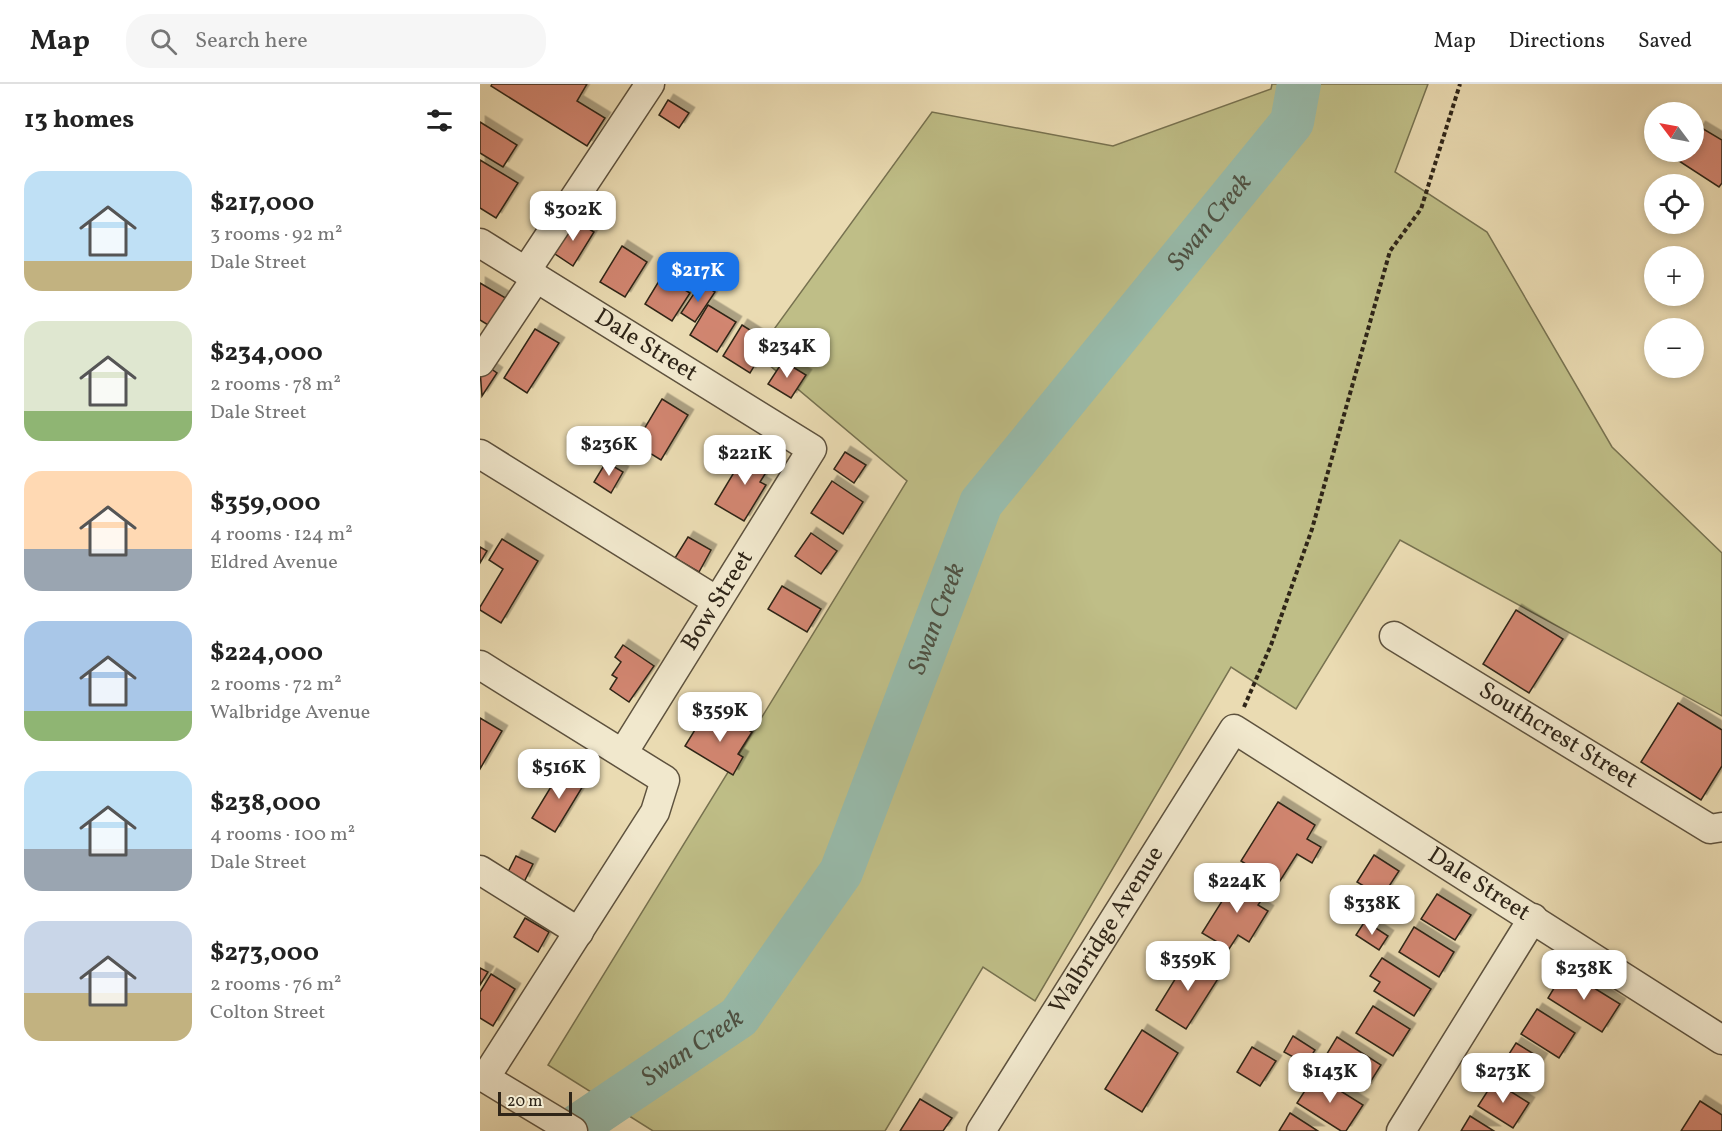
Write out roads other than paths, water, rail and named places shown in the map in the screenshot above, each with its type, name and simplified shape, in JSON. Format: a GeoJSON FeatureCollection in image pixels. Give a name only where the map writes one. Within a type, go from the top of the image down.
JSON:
{"type":"FeatureCollection","features":[{"type":"Feature","properties":{"kind":"street"},"geometry":{"type":"LineString","coordinates":[[480,362],[531,274],[650,84]]}},
{"type":"Feature","properties":{"kind":"street","name":"Dale Street"},"geometry":{"type":"LineString","coordinates":[[480,243],[812,449]]}},
{"type":"Feature","properties":{"kind":"street","name":"Bow Street"},"geometry":{"type":"LineString","coordinates":[[623,753],[812,449]]}},
{"type":"Feature","properties":{"kind":"street"},"geometry":{"type":"LineString","coordinates":[[480,454],[717,601]]}},
{"type":"Feature","properties":{"kind":"street","name":"Southcrest Street"},"geometry":{"type":"LineString","coordinates":[[1394,636],[1710,830],[1722,827]]}},
{"type":"Feature","properties":{"kind":"street"},"geometry":{"type":"LineString","coordinates":[[480,665],[665,780],[656,812],[483,1076],[573,1131]]}},
{"type":"Feature","properties":{"kind":"street","name":"Dale Street"},"geometry":{"type":"LineString","coordinates":[[1234,729],[1722,1040]]}},
{"type":"Feature","properties":{"kind":"street","name":"Walbridge Avenue"},"geometry":{"type":"LineString","coordinates":[[981,1131],[1234,729]]}},
{"type":"Feature","properties":{"kind":"street"},"geometry":{"type":"LineString","coordinates":[[480,870],[579,932]]}},
{"type":"Feature","properties":{"kind":"street"},"geometry":{"type":"LineString","coordinates":[[1401,1131],[1533,918]]}},
{"type":"Feature","properties":{"kind":"waterway","name":"Swan Creek"},"geometry":{"type":"LineString","coordinates":[[570,1131],[739,1017],[841,872],[981,503],[1292,122],[1299,84]]}}]}
